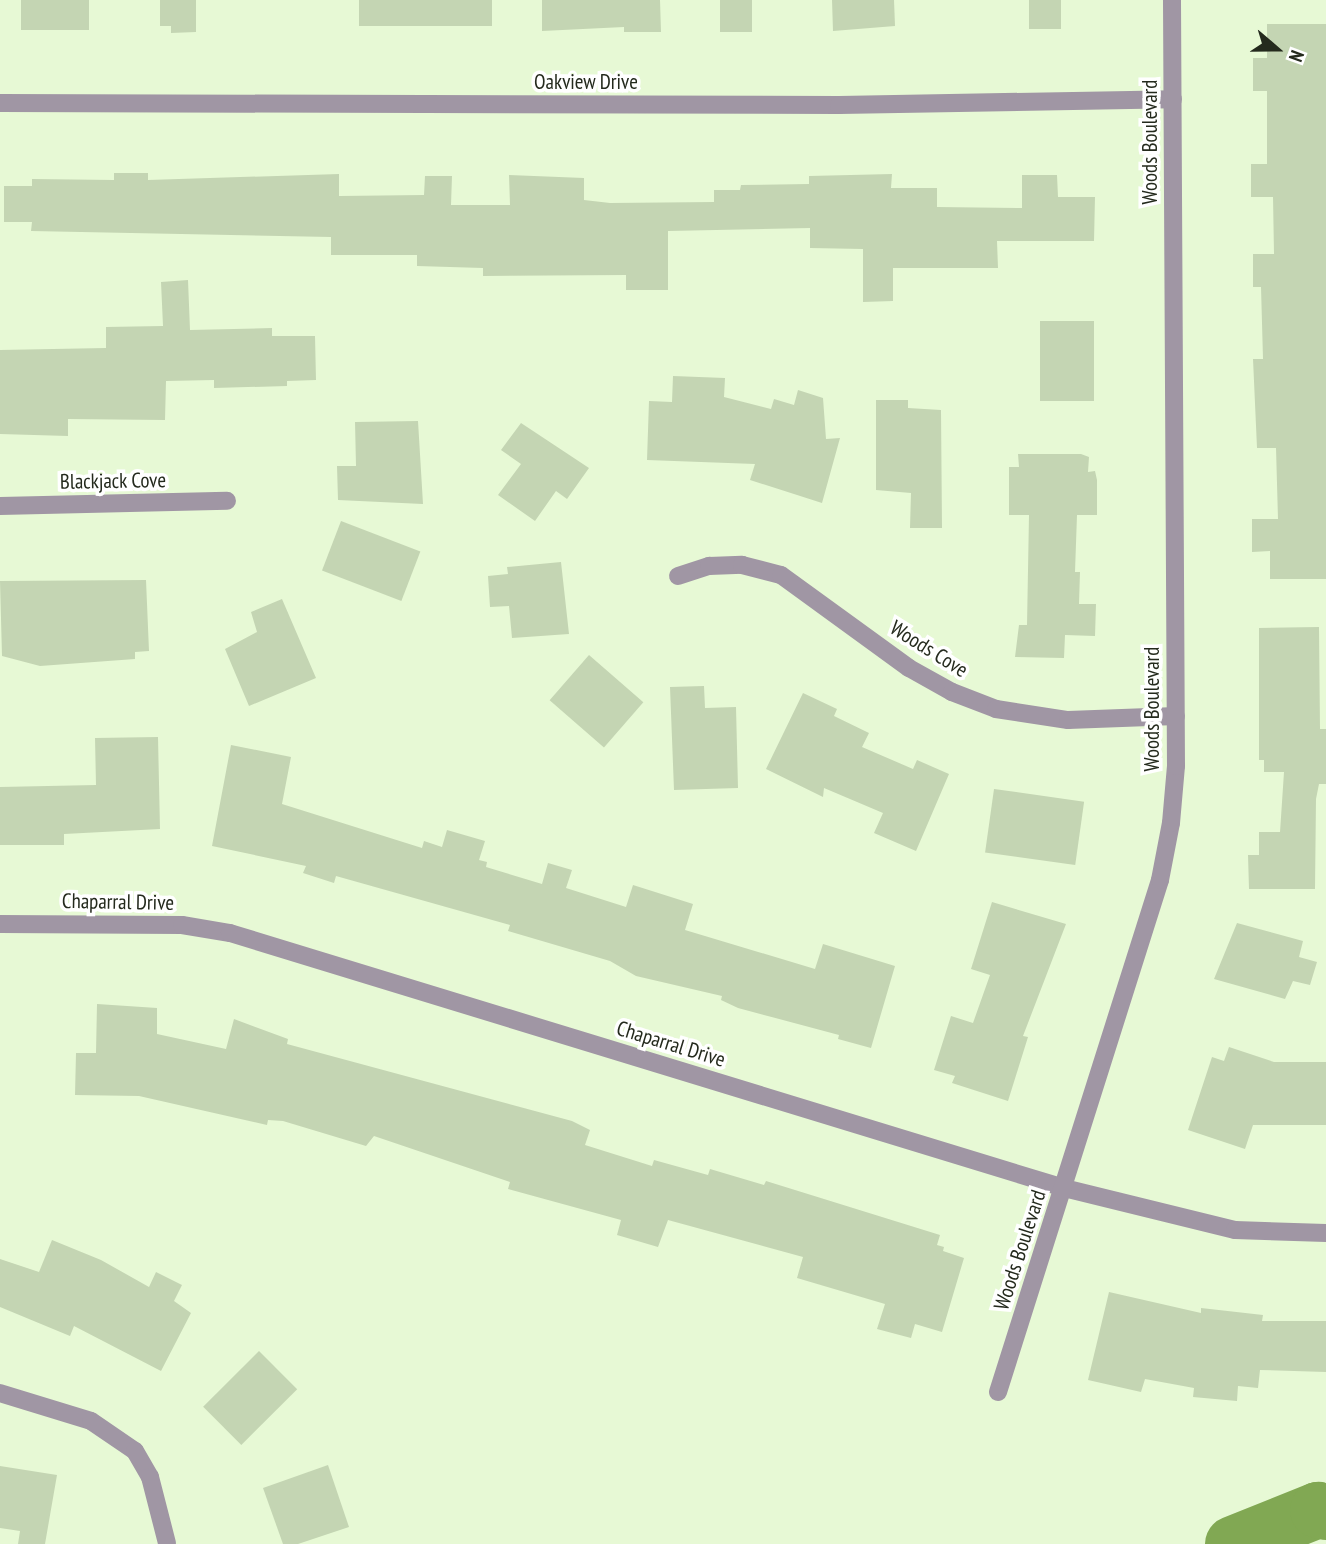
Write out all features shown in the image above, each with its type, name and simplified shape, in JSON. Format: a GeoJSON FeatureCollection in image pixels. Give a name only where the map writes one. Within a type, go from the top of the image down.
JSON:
{"type":"FeatureCollection","features":[{"type":"Feature","properties":{"kind":"street","name":"Woods Boulevard"},"geometry":{"type":"LineString","coordinates":[[998,1392],[1160,880],[1171,823],[1176,716],[1171,525],[1172,0]]}},
{"type":"Feature","properties":{"kind":"street","name":"Oakview Drive"},"geometry":{"type":"LineString","coordinates":[[0,103],[839,105],[1173,99]]}},
{"type":"Feature","properties":{"kind":"street","name":"Blackjack Cove"},"geometry":{"type":"LineString","coordinates":[[0,506],[227,501]]}},
{"type":"Feature","properties":{"kind":"street","name":"Woods Cove"},"geometry":{"type":"LineString","coordinates":[[678,576],[709,566],[741,565],[781,576],[909,668],[952,692],[996,709],[1068,720],[1176,716]]}},
{"type":"Feature","properties":{"kind":"street","name":"Chaparral Drive"},"geometry":{"type":"LineString","coordinates":[[0,924],[182,925],[230,933],[1064,1188],[1235,1230],[1326,1233]]}},
{"type":"Feature","properties":{"kind":"street"},"geometry":{"type":"LineString","coordinates":[[0,1393],[91,1421],[135,1451],[150,1477],[167,1543]]}},
{"type":"Feature","properties":{"kind":"building"},"geometry":{"type":"Polygon","coordinates":[[[21,0],[89,0],[89,30],[21,30],[21,0]]]}},
{"type":"Feature","properties":{"kind":"building"},"geometry":{"type":"Polygon","coordinates":[[[160,0],[196,0],[196,32],[171,33],[171,26],[160,26],[160,0]]]}},
{"type":"Feature","properties":{"kind":"building"},"geometry":{"type":"Polygon","coordinates":[[[359,0],[492,0],[492,26],[359,26],[359,0]]]}},
{"type":"Feature","properties":{"kind":"building"},"geometry":{"type":"Polygon","coordinates":[[[542,0],[660,0],[661,32],[624,32],[624,27],[542,31],[542,0]]]}},
{"type":"Feature","properties":{"kind":"building"},"geometry":{"type":"Polygon","coordinates":[[[720,0],[752,0],[752,32],[720,32],[720,0]]]}},
{"type":"Feature","properties":{"kind":"building"},"geometry":{"type":"Polygon","coordinates":[[[832,0],[894,0],[895,26],[833,31],[832,0]]]}},
{"type":"Feature","properties":{"kind":"building"},"geometry":{"type":"Polygon","coordinates":[[[1029,0],[1061,0],[1061,29],[1029,29],[1029,0]]]}},
{"type":"Feature","properties":{"kind":"building"},"geometry":{"type":"Polygon","coordinates":[[[1267,24],[1326,24],[1326,579],[1270,579],[1270,551],[1252,552],[1252,519],[1278,519],[1276,448],[1257,448],[1253,359],[1263,359],[1261,287],[1253,287],[1253,254],[1274,254],[1273,197],[1251,197],[1251,164],[1267,164],[1267,91],[1253,91],[1253,58],[1267,58],[1267,24]]]}},
{"type":"Feature","properties":{"kind":"building"},"geometry":{"type":"Polygon","coordinates":[[[114,173],[148,173],[148,180],[339,174],[339,196],[424,195],[425,176],[452,176],[451,205],[510,205],[509,175],[584,178],[584,200],[610,203],[714,202],[714,190],[740,190],[741,185],[809,184],[809,176],[892,174],[891,188],[937,188],[937,207],[1022,208],[1022,175],[1057,175],[1058,197],[1095,197],[1094,241],[997,241],[998,268],[893,268],[893,301],[863,302],[863,249],[810,248],[810,228],[668,231],[668,290],[626,290],[626,275],[483,276],[483,268],[417,266],[417,255],[331,255],[331,237],[31,231],[32,222],[4,222],[4,186],[32,186],[32,179],[114,180],[114,173]]]}},
{"type":"Feature","properties":{"kind":"building"},"geometry":{"type":"Polygon","coordinates":[[[188,280],[190,330],[272,328],[272,336],[315,336],[316,380],[287,381],[287,386],[214,388],[214,380],[166,381],[165,420],[68,419],[68,436],[0,434],[0,350],[106,348],[106,327],[163,326],[161,282],[188,280]]]}},
{"type":"Feature","properties":{"kind":"building"},"geometry":{"type":"Polygon","coordinates":[[[1040,321],[1094,321],[1094,401],[1040,401],[1040,321]]]}},
{"type":"Feature","properties":{"kind":"building"},"geometry":{"type":"Polygon","coordinates":[[[673,376],[725,378],[724,397],[771,409],[774,399],[794,405],[798,390],[823,398],[826,439],[840,438],[822,503],[750,480],[755,464],[647,460],[649,401],[672,402],[673,376]]]}},
{"type":"Feature","properties":{"kind":"building"},"geometry":{"type":"Polygon","coordinates":[[[876,400],[908,400],[908,408],[941,410],[942,528],[910,528],[911,493],[876,490],[876,400]]]}},
{"type":"Feature","properties":{"kind":"building"},"geometry":{"type":"Polygon","coordinates":[[[418,421],[423,504],[338,500],[337,466],[356,466],[355,422],[418,421]]]}},
{"type":"Feature","properties":{"kind":"building"},"geometry":{"type":"Polygon","coordinates":[[[521,423],[589,468],[567,499],[556,491],[535,521],[498,495],[521,464],[501,450],[521,423]]]}},
{"type":"Feature","properties":{"kind":"building"},"geometry":{"type":"Polygon","coordinates":[[[1018,454],[1081,454],[1089,457],[1088,472],[1095,471],[1097,515],[1077,515],[1075,572],[1080,572],[1079,604],[1096,604],[1095,636],[1065,635],[1064,658],[1015,657],[1019,625],[1027,625],[1029,515],[1009,515],[1009,467],[1019,467],[1018,454]]]}},
{"type":"Feature","properties":{"kind":"building"},"geometry":{"type":"Polygon","coordinates":[[[341,521],[420,551],[401,601],[322,570],[341,521]]]}},
{"type":"Feature","properties":{"kind":"building"},"geometry":{"type":"Polygon","coordinates":[[[561,562],[569,634],[512,638],[509,606],[490,607],[488,576],[508,574],[507,567],[561,562]]]}},
{"type":"Feature","properties":{"kind":"building"},"geometry":{"type":"Polygon","coordinates":[[[146,580],[149,651],[135,652],[135,659],[40,666],[2,656],[0,581],[146,580]]]}},
{"type":"Feature","properties":{"kind":"building"},"geometry":{"type":"Polygon","coordinates":[[[282,599],[316,678],[249,706],[225,649],[257,632],[251,612],[282,599]]]}},
{"type":"Feature","properties":{"kind":"building"},"geometry":{"type":"Polygon","coordinates":[[[1319,627],[1320,729],[1326,729],[1326,784],[1319,784],[1316,799],[1315,889],[1249,889],[1248,855],[1259,855],[1259,832],[1280,832],[1284,772],[1264,772],[1264,760],[1259,760],[1259,628],[1319,627]]]}},
{"type":"Feature","properties":{"kind":"building"},"geometry":{"type":"Polygon","coordinates":[[[589,655],[643,702],[604,748],[550,700],[589,655]]]}},
{"type":"Feature","properties":{"kind":"building"},"geometry":{"type":"Polygon","coordinates":[[[704,686],[705,708],[736,707],[738,788],[674,790],[670,687],[704,686]]]}},
{"type":"Feature","properties":{"kind":"building"},"geometry":{"type":"Polygon","coordinates":[[[803,693],[837,709],[834,716],[869,733],[862,747],[913,769],[917,760],[949,774],[916,851],[874,833],[883,813],[824,788],[823,797],[766,769],[803,693]]]}},
{"type":"Feature","properties":{"kind":"building"},"geometry":{"type":"Polygon","coordinates":[[[158,737],[160,829],[64,834],[64,845],[0,845],[0,787],[96,785],[95,738],[158,737]]]}},
{"type":"Feature","properties":{"kind":"building"},"geometry":{"type":"Polygon","coordinates":[[[231,745],[291,757],[282,804],[422,848],[424,841],[442,847],[447,830],[485,841],[479,860],[487,862],[486,867],[542,884],[548,863],[572,870],[566,888],[626,907],[633,885],[693,904],[685,930],[815,969],[823,944],[895,966],[871,1048],[838,1039],[839,1035],[738,1008],[721,1000],[722,996],[636,976],[610,961],[508,931],[510,925],[336,876],[334,883],[303,873],[306,866],[212,846],[231,745]]]}},
{"type":"Feature","properties":{"kind":"building"},"geometry":{"type":"Polygon","coordinates":[[[994,789],[1084,802],[1075,865],[985,852],[994,789]]]}},
{"type":"Feature","properties":{"kind":"building"},"geometry":{"type":"Polygon","coordinates":[[[992,902],[1066,924],[1023,1036],[1028,1037],[1008,1101],[952,1083],[955,1076],[934,1070],[951,1016],[973,1023],[990,975],[971,969],[992,902]]]}},
{"type":"Feature","properties":{"kind":"building"},"geometry":{"type":"Polygon","coordinates":[[[1237,923],[1303,941],[1299,957],[1317,962],[1310,985],[1293,981],[1285,999],[1214,979],[1237,923]]]}},
{"type":"Feature","properties":{"kind":"building"},"geometry":{"type":"Polygon","coordinates":[[[97,1004],[157,1008],[157,1034],[226,1049],[234,1019],[288,1039],[287,1044],[572,1121],[590,1130],[585,1145],[652,1166],[654,1160],[708,1175],[710,1169],[764,1185],[766,1181],[940,1235],[937,1245],[944,1247],[943,1251],[964,1258],[942,1332],[915,1324],[911,1338],[877,1329],[885,1304],[797,1278],[803,1257],[668,1220],[658,1247],[617,1235],[621,1220],[508,1189],[510,1182],[374,1136],[366,1146],[283,1121],[268,1120],[267,1125],[139,1096],[75,1095],[76,1053],[96,1053],[97,1004]]]}},
{"type":"Feature","properties":{"kind":"building"},"geometry":{"type":"Polygon","coordinates":[[[1229,1047],[1274,1062],[1326,1062],[1326,1125],[1253,1125],[1245,1149],[1188,1130],[1212,1057],[1224,1061],[1229,1047]]]}},
{"type":"Feature","properties":{"kind":"building"},"geometry":{"type":"Polygon","coordinates":[[[52,1240],[101,1260],[149,1287],[156,1272],[182,1285],[174,1301],[191,1313],[161,1371],[74,1326],[70,1336],[0,1307],[0,1259],[39,1272],[52,1240]]]}},
{"type":"Feature","properties":{"kind":"building"},"geometry":{"type":"Polygon","coordinates":[[[1109,1292],[1201,1313],[1201,1308],[1263,1315],[1262,1321],[1326,1321],[1326,1372],[1260,1370],[1258,1388],[1238,1386],[1237,1401],[1193,1397],[1194,1388],[1145,1379],[1141,1392],[1088,1380],[1109,1292]]]}},
{"type":"Feature","properties":{"kind":"building"},"geometry":{"type":"Polygon","coordinates":[[[259,1351],[297,1389],[241,1445],[203,1407],[259,1351]]]}},
{"type":"Feature","properties":{"kind":"building"},"geometry":{"type":"Polygon","coordinates":[[[328,1465],[349,1527],[298,1544],[283,1544],[263,1488],[328,1465]]]}},
{"type":"Feature","properties":{"kind":"building"},"geometry":{"type":"Polygon","coordinates":[[[0,1466],[57,1475],[45,1544],[18,1544],[20,1531],[0,1528],[0,1466]]]}},
{"type":"Feature","properties":{"kind":"waterway"},"geometry":{"type":"LineString","coordinates":[[1233,1544],[1318,1510],[1326,1512]]}}]}
